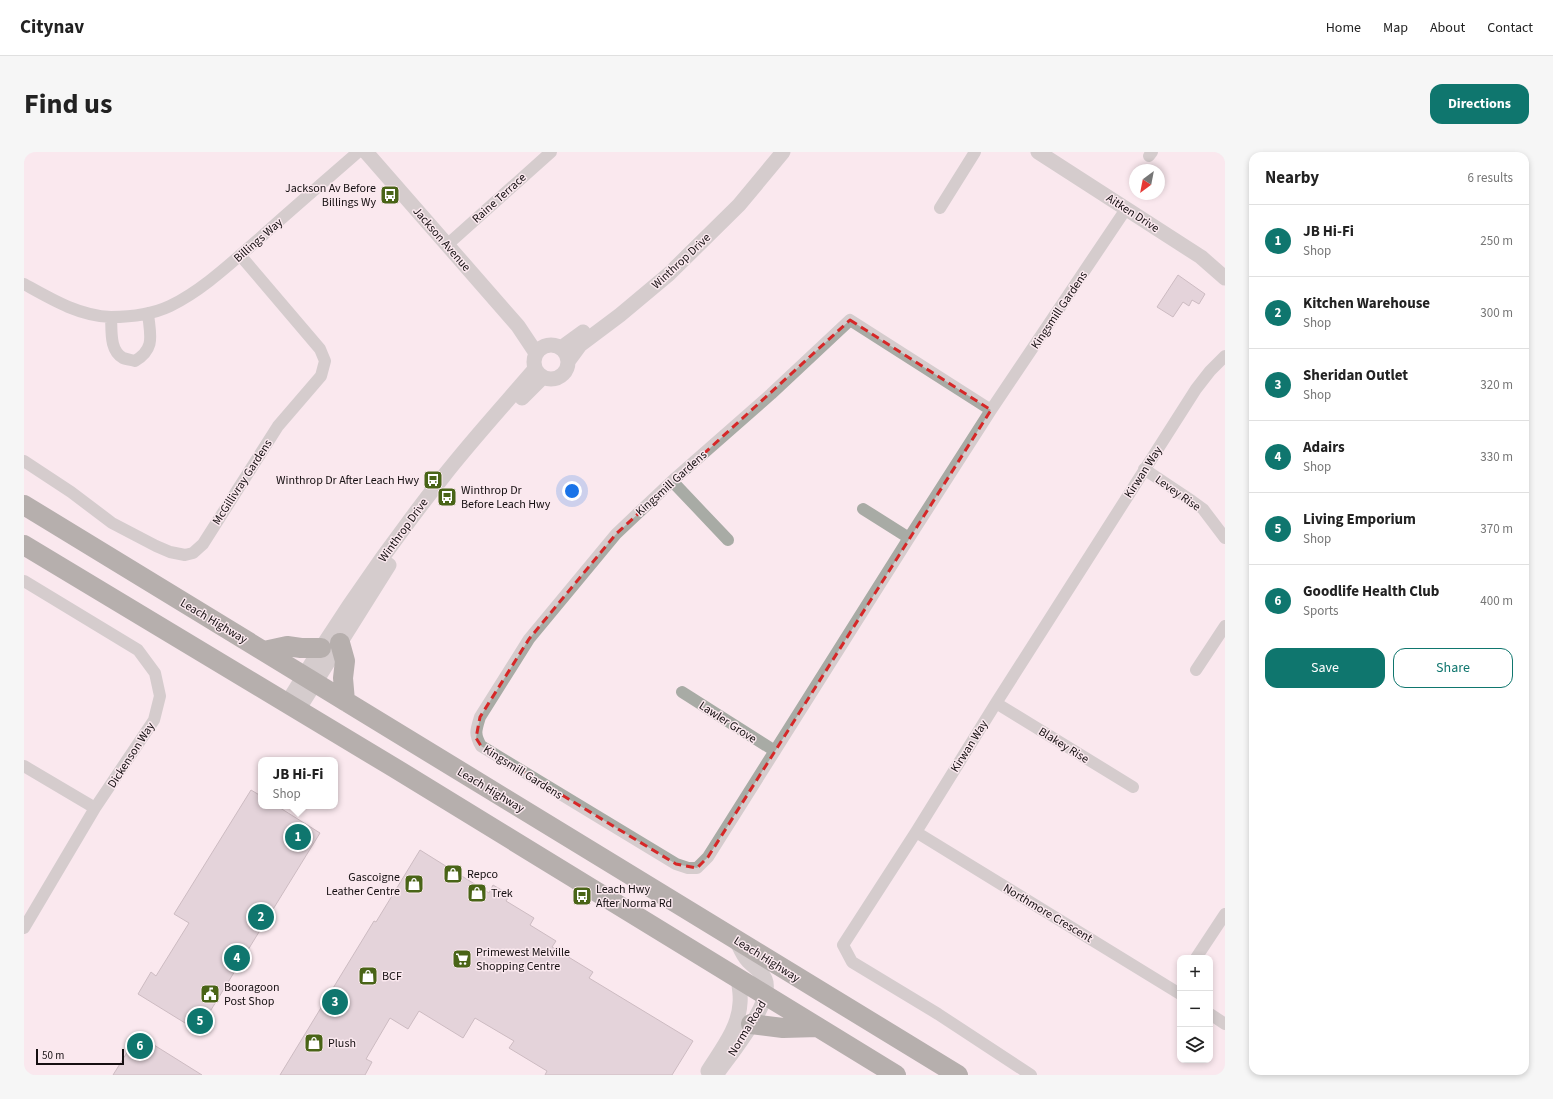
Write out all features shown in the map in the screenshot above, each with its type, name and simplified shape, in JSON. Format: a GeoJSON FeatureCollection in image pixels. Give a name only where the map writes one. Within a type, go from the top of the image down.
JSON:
{"type":"FeatureCollection","features":[{"type":"Feature","properties":{"kind":"highway","name":"Leach Highway"},"geometry":{"type":"LineString","coordinates":[[24,505],[958,1075]]}},
{"type":"Feature","properties":{"kind":"highway"},"geometry":{"type":"LineString","coordinates":[[24,545],[896,1075]]}},
{"type":"Feature","properties":{"kind":"highway"},"geometry":{"type":"LineString","coordinates":[[264,651],[287,646],[301,648],[330,645],[345,661],[343,678],[345,701]]}},
{"type":"Feature","properties":{"kind":"highway"},"geometry":{"type":"LineString","coordinates":[[751,1024],[783,1028],[818,1027]]}},
{"type":"Feature","properties":{"kind":"street","name":"Billings Way"},"geometry":{"type":"LineString","coordinates":[[24,284],[59,304],[93,315],[111,317],[148,313],[170,306],[195,291],[240,255],[358,152]]}},
{"type":"Feature","properties":{"kind":"street","name":"Jackson Avenue"},"geometry":{"type":"LineString","coordinates":[[366,152],[518,326],[541,349]]}},
{"type":"Feature","properties":{"kind":"street","name":"Raine Terrace"},"geometry":{"type":"LineString","coordinates":[[447,245],[552,152]]}},
{"type":"Feature","properties":{"kind":"street","name":"Winthrop Drive"},"geometry":{"type":"LineString","coordinates":[[565,354],[584,332],[661,267],[736,194],[771,152]]}},
{"type":"Feature","properties":{"kind":"street","name":"Winthrop Drive"},"geometry":{"type":"LineString","coordinates":[[565,354],[620,315],[669,274],[739,205],[783,152]]}},
{"type":"Feature","properties":{"kind":"street"},"geometry":{"type":"LineString","coordinates":[[940,208],[975,152]]}},
{"type":"Feature","properties":{"kind":"street","name":"Aitken Drive"},"geometry":{"type":"LineString","coordinates":[[1038,152],[1201,257],[1225,278]]}},
{"type":"Feature","properties":{"kind":"street","name":"Kingsmill Gardens"},"geometry":{"type":"LineString","coordinates":[[991,410],[850,320],[771,394],[672,481],[616,534],[529,639],[480,717],[476,731],[476,738],[481,746],[676,864],[688,868],[697,868],[708,858],[991,410],[1126,209]]}},
{"type":"Feature","properties":{"kind":"street","name":"McGillivray Gardens"},"geometry":{"type":"LineString","coordinates":[[24,461],[71,492],[112,523],[170,552],[185,555],[193,553],[202,544],[278,426],[321,376],[324,361],[320,349],[240,255]]}},
{"type":"Feature","properties":{"kind":"street"},"geometry":{"type":"LineString","coordinates":[[111,317],[112,340],[116,352],[123,358],[135,361],[145,355],[150,344],[148,313]]}},
{"type":"Feature","properties":{"kind":"street"},"geometry":{"type":"LineString","coordinates":[[550,344],[565,354],[566,370],[559,378],[548,379],[539,373],[534,363],[541,349],[550,344]]}},
{"type":"Feature","properties":{"kind":"street","name":"Kirwan Way"},"geometry":{"type":"LineString","coordinates":[[1031,1075],[938,1014],[852,962],[843,945],[916,832],[1144,469],[1196,389],[1210,371],[1225,356]]}},
{"type":"Feature","properties":{"kind":"street","name":"Winthrop Drive"},"geometry":{"type":"LineString","coordinates":[[292,707],[330,645],[424,516],[454,478],[527,392],[539,373]]}},
{"type":"Feature","properties":{"kind":"street","name":"Levey Rise"},"geometry":{"type":"LineString","coordinates":[[1144,469],[1192,500],[1203,509],[1225,538]]}},
{"type":"Feature","properties":{"kind":"street"},"geometry":{"type":"LineString","coordinates":[[672,481],[728,540]]}},
{"type":"Feature","properties":{"kind":"street"},"geometry":{"type":"LineString","coordinates":[[863,509],[909,538]]}},
{"type":"Feature","properties":{"kind":"street","name":"Dickenson Way"},"geometry":{"type":"LineString","coordinates":[[24,581],[138,650],[155,673],[160,696],[154,720],[95,808],[24,928]]}},
{"type":"Feature","properties":{"kind":"street"},"geometry":{"type":"LineString","coordinates":[[1196,670],[1225,626]]}},
{"type":"Feature","properties":{"kind":"street","name":"Lawler Grove"},"geometry":{"type":"LineString","coordinates":[[682,692],[775,751]]}},
{"type":"Feature","properties":{"kind":"street","name":"Blakey Rise"},"geometry":{"type":"LineString","coordinates":[[996,703],[1132,787]]}},
{"type":"Feature","properties":{"kind":"street"},"geometry":{"type":"LineString","coordinates":[[24,766],[95,808]]}},
{"type":"Feature","properties":{"kind":"street","name":"Northmore Crescent"},"geometry":{"type":"LineString","coordinates":[[916,832],[1177,988]]}},
{"type":"Feature","properties":{"kind":"street"},"geometry":{"type":"LineString","coordinates":[[1198,955],[1225,914]]}},
{"type":"Feature","properties":{"kind":"street","name":"Norma Road"},"geometry":{"type":"LineString","coordinates":[[716,1075],[732,1054],[751,1024],[762,1006],[766,995],[766,984],[764,978],[760,972],[747,960],[735,939]]}},
{"type":"Feature","properties":{"kind":"street","name":"Norma Road"},"geometry":{"type":"LineString","coordinates":[[706,1075],[729,1036],[738,1016],[740,1003],[738,978]]}},
{"type":"Feature","properties":{"kind":"street"},"geometry":{"type":"LineString","coordinates":[[1213,1016],[1225,1024]]}},
{"type":"Feature","properties":{"kind":"highlighted area"},"geometry":{"type":"Polygon","coordinates":[[[850,320],[991,410],[708,857],[697,868],[676,864],[481,746],[476,738],[480,717],[529,639],[616,534],[850,320]]]}},
{"type":"Feature","properties":{"kind":"building"},"geometry":{"type":"Polygon","coordinates":[[[1178,275],[1205,294],[1199,304],[1192,300],[1189,306],[1183,302],[1173,317],[1157,307],[1178,275]]]}},
{"type":"Feature","properties":{"kind":"building"},"geometry":{"type":"Polygon","coordinates":[[[251,790],[258,794],[258,809],[282,809],[320,833],[198,1031],[138,994],[151,972],[156,976],[189,923],[174,914],[251,790]]]}},
{"type":"Feature","properties":{"kind":"building","name":"Primewest Melville Shopping Centre"},"geometry":{"type":"Polygon","coordinates":[[[420,850],[489,893],[493,885],[510,895],[506,901],[534,918],[530,925],[556,941],[552,947],[593,972],[589,978],[693,1041],[672,1075],[545,1075],[547,1071],[509,1048],[514,1041],[475,1018],[463,1038],[419,1011],[408,1029],[390,1018],[366,1059],[372,1062],[365,1075],[280,1075],[374,921],[376,922],[420,850]]]}},
{"type":"Feature","properties":{"kind":"building"},"geometry":{"type":"Polygon","coordinates":[[[138,1035],[202,1075],[113,1075],[138,1035]]]}},
{"type":"Feature","properties":{"kind":"place","name":"Jackson Av Before Billings Wy"},"geometry":{"type":"Point","coordinates":[390,195]}},
{"type":"Feature","properties":{"kind":"place","name":"Winthrop Dr After Leach Hwy"},"geometry":{"type":"Point","coordinates":[433,480]}},
{"type":"Feature","properties":{"kind":"place","name":"Winthrop Dr Before Leach Hwy"},"geometry":{"type":"Point","coordinates":[447,497]}},
{"type":"Feature","properties":{"kind":"place","name":"JB Hi-Fi"},"geometry":{"type":"Point","coordinates":[298,837]}},
{"type":"Feature","properties":{"kind":"place","name":"Repco"},"geometry":{"type":"Point","coordinates":[453,874]}},
{"type":"Feature","properties":{"kind":"place","name":"Gascoigne Leather Centre"},"geometry":{"type":"Point","coordinates":[414,884]}},
{"type":"Feature","properties":{"kind":"place","name":"Trek"},"geometry":{"type":"Point","coordinates":[477,893]}},
{"type":"Feature","properties":{"kind":"place","name":"Leach Hwy After Norma Rd"},"geometry":{"type":"Point","coordinates":[582,896]}},
{"type":"Feature","properties":{"kind":"place","name":"Kitchen Warehouse"},"geometry":{"type":"Point","coordinates":[261,917]}},
{"type":"Feature","properties":{"kind":"place","name":"Adairs"},"geometry":{"type":"Point","coordinates":[237,958]}},
{"type":"Feature","properties":{"kind":"place","name":"Primewest Melville Shopping Centre"},"geometry":{"type":"Point","coordinates":[462,959]}},
{"type":"Feature","properties":{"kind":"place","name":"BCF"},"geometry":{"type":"Point","coordinates":[368,976]}},
{"type":"Feature","properties":{"kind":"place","name":"Booragoon Post Shop"},"geometry":{"type":"Point","coordinates":[210,994]}},
{"type":"Feature","properties":{"kind":"place","name":"Sheridan Outlet"},"geometry":{"type":"Point","coordinates":[335,1002]}},
{"type":"Feature","properties":{"kind":"place","name":"Living Emporium"},"geometry":{"type":"Point","coordinates":[200,1021]}},
{"type":"Feature","properties":{"kind":"place","name":"Plush"},"geometry":{"type":"Point","coordinates":[314,1043]}},
{"type":"Feature","properties":{"kind":"place","name":"Goodlife Health Club"},"geometry":{"type":"Point","coordinates":[140,1046]}}]}
